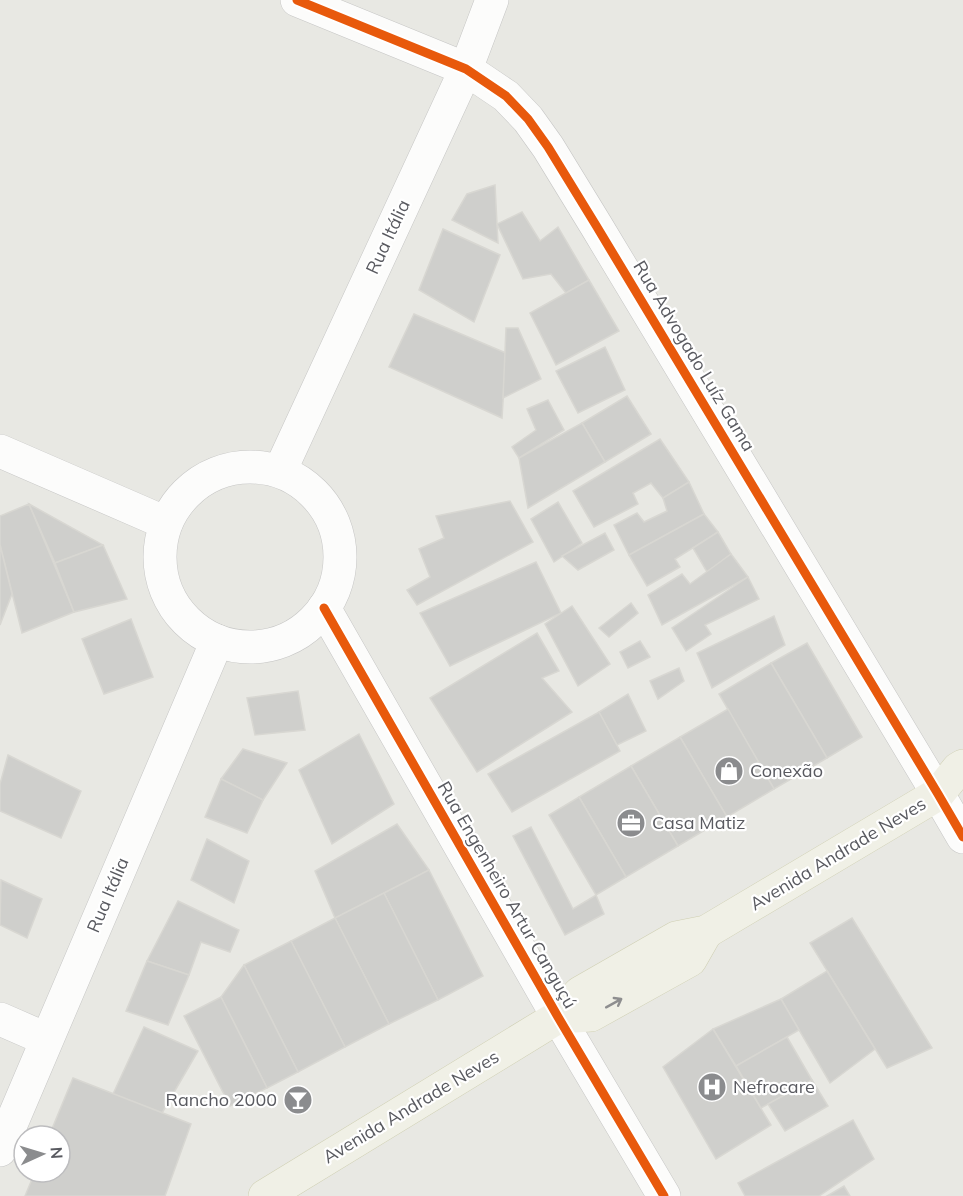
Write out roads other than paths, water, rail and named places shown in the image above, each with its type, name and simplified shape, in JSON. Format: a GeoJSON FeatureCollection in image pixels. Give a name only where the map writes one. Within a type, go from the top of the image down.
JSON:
{"type":"FeatureCollection","features":[{"type":"Feature","properties":{"kind":"main road","name":"Avenida Andrade Neves"},"geometry":{"type":"LineString","coordinates":[[265,1196],[558,1017],[580,993],[676,938],[706,932],[951,793],[958,770],[963,766]]}},
{"type":"Feature","properties":{"kind":"street","name":"Rua Advogado Luíz Gama"},"geometry":{"type":"LineString","coordinates":[[297,0],[466,69],[506,96],[528,119],[548,147],[951,793],[963,837]]}},
{"type":"Feature","properties":{"kind":"street","name":"Rua Itália"},"geometry":{"type":"LineString","coordinates":[[280,471],[466,69],[492,0]]}},
{"type":"Feature","properties":{"kind":"street"},"geometry":{"type":"LineString","coordinates":[[0,451],[166,523]]}},
{"type":"Feature","properties":{"kind":"street"},"geometry":{"type":"LineString","coordinates":[[252,466],[280,471],[304,484],[323,504],[335,528],[339,556],[336,583],[324,608],[308,626],[287,639],[264,646],[240,646],[217,641],[196,629],[179,613],[167,592],[161,570],[160,546],[166,523],[180,499],[201,481],[225,469],[252,466]]}},
{"type":"Feature","properties":{"kind":"street","name":"Rua Engenheiro Artur Canguçú"},"geometry":{"type":"LineString","coordinates":[[324,608],[558,1017],[664,1196]]}},
{"type":"Feature","properties":{"kind":"street","name":"Rua Itália"},"geometry":{"type":"LineString","coordinates":[[0,1150],[217,641]]}},
{"type":"Feature","properties":{"kind":"street"},"geometry":{"type":"LineString","coordinates":[[0,1019],[46,1039]]}},
{"type":"Feature","properties":{"kind":"place","name":"Conexão"},"geometry":{"type":"Point","coordinates":[729,771]}},
{"type":"Feature","properties":{"kind":"place","name":"Casa Matiz"},"geometry":{"type":"Point","coordinates":[631,823]}},
{"type":"Feature","properties":{"kind":"place","name":"Nefrocare"},"geometry":{"type":"Point","coordinates":[712,1087]}},
{"type":"Feature","properties":{"kind":"place","name":"Rancho 2000"},"geometry":{"type":"Point","coordinates":[298,1100]}}]}
